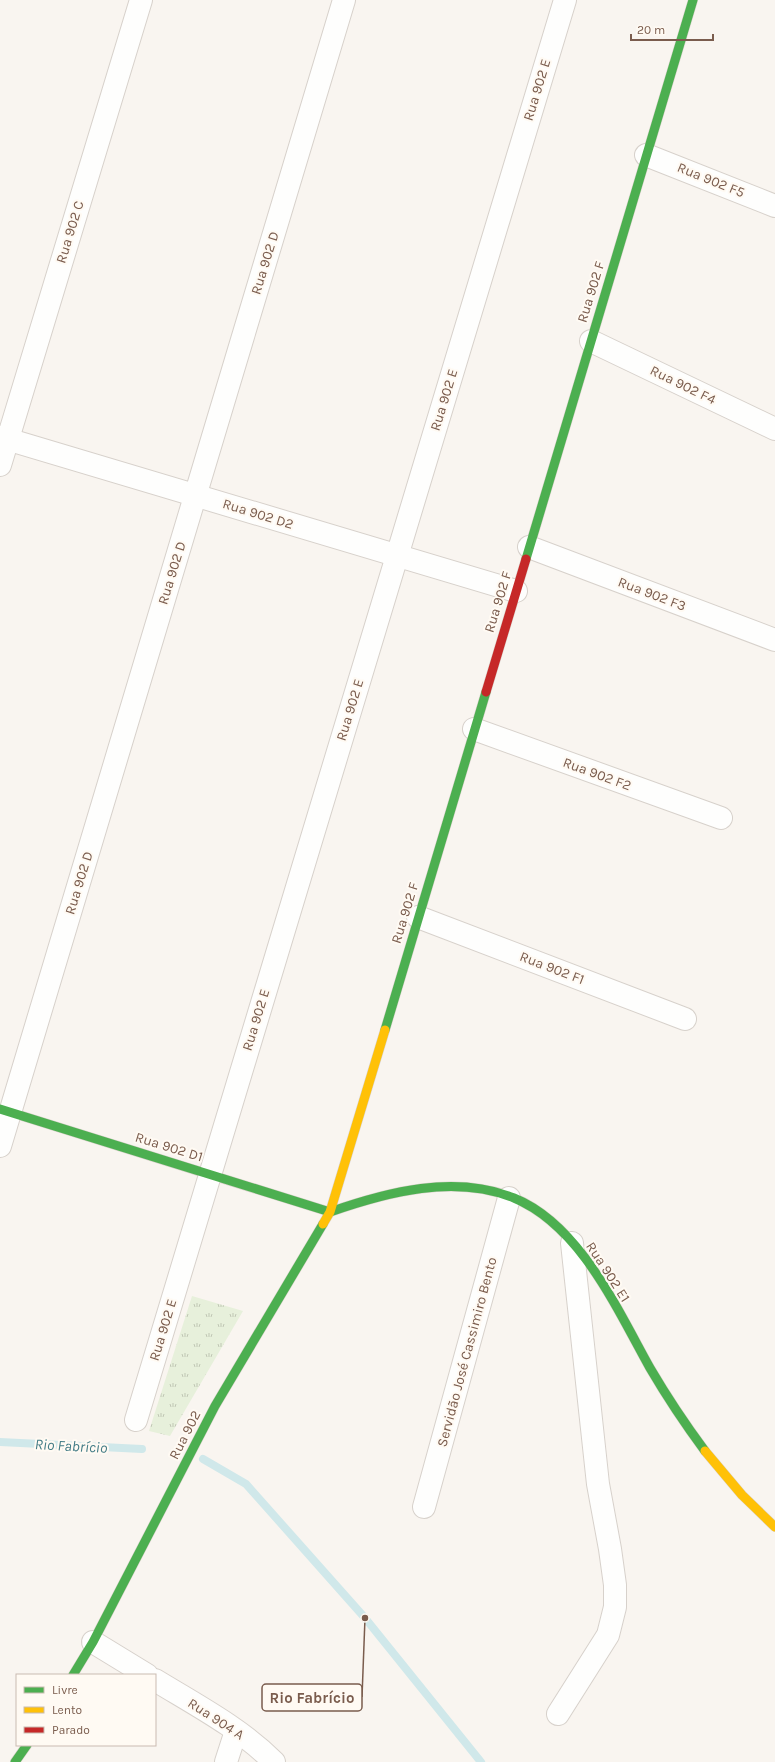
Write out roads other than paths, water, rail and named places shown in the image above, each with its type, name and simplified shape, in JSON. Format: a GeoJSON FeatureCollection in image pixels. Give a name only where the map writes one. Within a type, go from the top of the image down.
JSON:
{"type":"FeatureCollection","features":[{"type":"Feature","properties":{"kind":"street","name":"Rua 902 C"},"geometry":{"type":"LineString","coordinates":[[0,465],[4,438],[141,0]]}},
{"type":"Feature","properties":{"kind":"street","name":"Rua 902 D"},"geometry":{"type":"LineString","coordinates":[[0,1146],[5,1110],[195,495],[344,0]]}},
{"type":"Feature","properties":{"kind":"street","name":"Rua 902 E"},"geometry":{"type":"LineString","coordinates":[[136,1420],[564,0]]}},
{"type":"Feature","properties":{"kind":"street","name":"Rua 902 F"},"geometry":{"type":"LineString","coordinates":[[330,1212],[692,0]]}},
{"type":"Feature","properties":{"kind":"street","name":"Rua 902 F5"},"geometry":{"type":"LineString","coordinates":[[646,155],[775,206]]}},
{"type":"Feature","properties":{"kind":"street","name":"Rua 902 F4"},"geometry":{"type":"LineString","coordinates":[[591,341],[775,429]]}},
{"type":"Feature","properties":{"kind":"street","name":"Rua 902 D2"},"geometry":{"type":"LineString","coordinates":[[4,438],[516,591]]}},
{"type":"Feature","properties":{"kind":"street","name":"Rua 902 F3"},"geometry":{"type":"LineString","coordinates":[[529,547],[775,640]]}},
{"type":"Feature","properties":{"kind":"street","name":"Rua 902 F2"},"geometry":{"type":"LineString","coordinates":[[474,730],[721,818]]}},
{"type":"Feature","properties":{"kind":"street","name":"Rua 902 F1"},"geometry":{"type":"LineString","coordinates":[[418,917],[685,1019]]}},
{"type":"Feature","properties":{"kind":"street","name":"Rua 902 D1"},"geometry":{"type":"LineString","coordinates":[[5,1110],[330,1212]]}},
{"type":"Feature","properties":{"kind":"street","name":"Rua 902 E1"},"geometry":{"type":"LineString","coordinates":[[330,1212],[366,1199],[404,1191],[437,1188],[466,1188],[490,1192],[531,1207],[552,1222],[572,1243],[592,1268],[660,1384],[696,1438],[742,1495],[775,1527]]}},
{"type":"Feature","properties":{"kind":"street","name":"Servidão José Cassimiro Bento"},"geometry":{"type":"LineString","coordinates":[[424,1507],[509,1198]]}},
{"type":"Feature","properties":{"kind":"street","name":"Rua 902"},"geometry":{"type":"LineString","coordinates":[[75,1674],[93,1642],[215,1406],[245,1353],[330,1212]]}},
{"type":"Feature","properties":{"kind":"street"},"geometry":{"type":"LineString","coordinates":[[558,1714],[608,1635],[615,1607],[615,1585],[598,1484],[572,1243]]}},
{"type":"Feature","properties":{"kind":"street"},"geometry":{"type":"LineString","coordinates":[[93,1642],[145,1674]]}},
{"type":"Feature","properties":{"kind":"street","name":"Rua 904 A"},"geometry":{"type":"LineString","coordinates":[[156,1681],[236,1731],[264,1752],[274,1762]]}},
{"type":"Feature","properties":{"kind":"street"},"geometry":{"type":"LineString","coordinates":[[226,1762],[236,1731]]}},
{"type":"Feature","properties":{"kind":"street"},"geometry":{"type":"LineString","coordinates":[[15,1762],[25,1746]]}},
{"type":"Feature","properties":{"kind":"waterway","name":"Rio Fabrício"},"geometry":{"type":"LineString","coordinates":[[0,1442],[142,1449]]}},
{"type":"Feature","properties":{"kind":"waterway","name":"Rio Fabrício"},"geometry":{"type":"LineString","coordinates":[[203,1459],[246,1484],[365,1618],[481,1762]]}},
{"type":"Feature","properties":{"kind":"place","name":"Rio Fabrício"},"geometry":{"type":"Point","coordinates":[365,1618]}}]}
